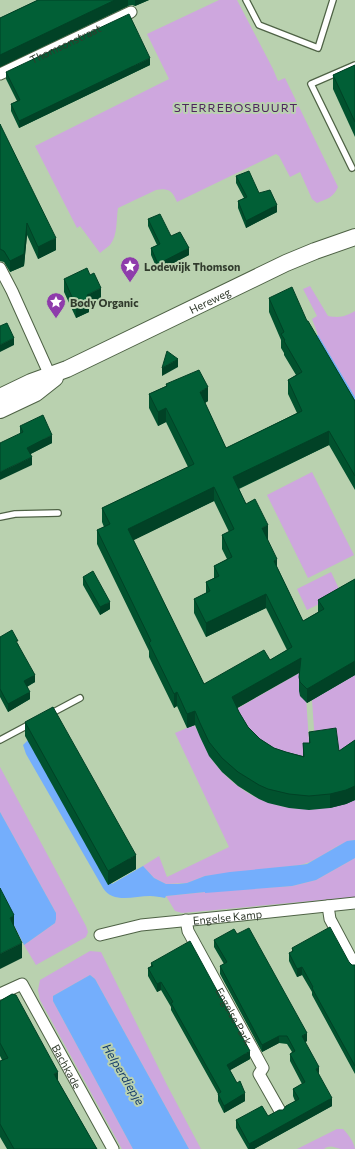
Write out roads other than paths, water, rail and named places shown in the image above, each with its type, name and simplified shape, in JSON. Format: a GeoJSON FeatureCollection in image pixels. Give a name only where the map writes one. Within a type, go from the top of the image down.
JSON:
{"type":"FeatureCollection","features":[{"type":"Feature","properties":{"kind":"main road","name":"Hereweg"},"geometry":{"type":"LineString","coordinates":[[0,410],[36,393],[51,378],[67,369],[286,263],[355,237]]}},
{"type":"Feature","properties":{"kind":"main road","name":"Hereweg"},"geometry":{"type":"LineString","coordinates":[[0,397],[31,382],[51,378]]}},
{"type":"Feature","properties":{"kind":"street","name":"Thomsonstraat"},"geometry":{"type":"LineString","coordinates":[[0,74],[131,12]]}},
{"type":"Feature","properties":{"kind":"street"},"geometry":{"type":"LineString","coordinates":[[0,268],[12,291],[51,378]]}},
{"type":"Feature","properties":{"kind":"street","name":"Engelse Kamp"},"geometry":{"type":"LineString","coordinates":[[100,935],[142,925],[355,903]]}},
{"type":"Feature","properties":{"kind":"street"},"geometry":{"type":"LineString","coordinates":[[328,906],[330,919],[355,966]]}},
{"type":"Feature","properties":{"kind":"street","name":"Engelse Park"},"geometry":{"type":"LineString","coordinates":[[186,920],[188,931],[263,1068],[260,1074],[280,1111]]}},
{"type":"Feature","properties":{"kind":"street","name":"Bachkade"},"geometry":{"type":"LineString","coordinates":[[0,994],[22,984],[113,1149]]}},
{"type":"Feature","properties":{"kind":"lane"},"geometry":{"type":"LineString","coordinates":[[246,0],[259,25],[318,48],[333,0]]}},
{"type":"Feature","properties":{"kind":"lane"},"geometry":{"type":"LineString","coordinates":[[352,168],[311,84],[355,65]]}},
{"type":"Feature","properties":{"kind":"lane"},"geometry":{"type":"LineString","coordinates":[[0,517],[15,514],[58,513]]}},
{"type":"Feature","properties":{"kind":"lane"},"geometry":{"type":"LineString","coordinates":[[41,718],[80,698]]}},
{"type":"Feature","properties":{"kind":"lane"},"geometry":{"type":"LineString","coordinates":[[0,740],[34,722]]}},
{"type":"Feature","properties":{"kind":"water"},"geometry":{"type":"Polygon","coordinates":[[[318,335],[355,397],[355,415],[314,336],[318,335]]]}},
{"type":"Feature","properties":{"kind":"water"},"geometry":{"type":"Polygon","coordinates":[[[30,738],[112,884],[143,866],[154,878],[166,884],[178,884],[187,883],[205,876],[230,872],[307,864],[347,841],[355,840],[355,858],[316,880],[292,886],[205,892],[166,896],[165,898],[150,896],[118,898],[112,896],[103,888],[26,754],[23,745],[30,738]]]}},
{"type":"Feature","properties":{"kind":"water"},"geometry":{"type":"Polygon","coordinates":[[[0,812],[56,913],[55,923],[24,945],[0,898],[0,812]]]}},
{"type":"Feature","properties":{"kind":"water","name":"Helperdiepje"},"geometry":{"type":"Polygon","coordinates":[[[90,975],[95,979],[189,1149],[133,1149],[53,1001],[53,996],[90,975]]]}},
{"type":"Feature","properties":{"kind":"place","name":"Lodewijk Thomson"},"geometry":{"type":"Point","coordinates":[130,283]}},
{"type":"Feature","properties":{"kind":"place","name":"Body Organic"},"geometry":{"type":"Point","coordinates":[56,319]}},
{"type":"Feature","properties":{"kind":"district","name":"STERREBOSBUURT"},"geometry":{"type":"Point","coordinates":[236,107]}}]}
